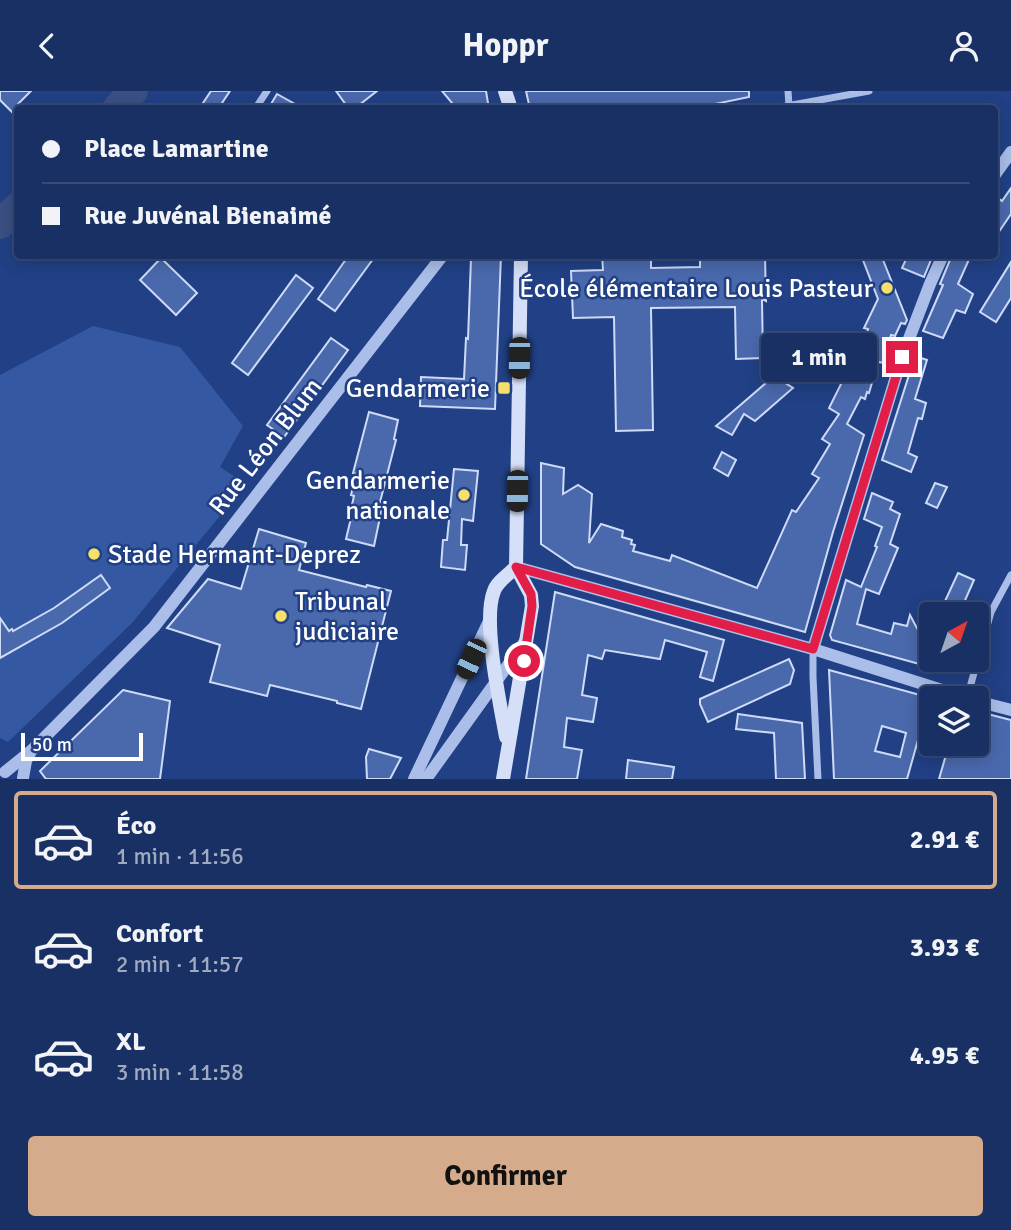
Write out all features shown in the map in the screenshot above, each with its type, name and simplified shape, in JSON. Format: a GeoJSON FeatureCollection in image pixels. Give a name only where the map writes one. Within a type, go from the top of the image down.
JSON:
{"type":"FeatureCollection","features":[{"type":"Feature","properties":{"kind":"main road"},"geometry":{"type":"LineString","coordinates":[[503,779],[532,606],[531,594],[516,567],[521,259]]}},
{"type":"Feature","properties":{"kind":"main road"},"geometry":{"type":"LineString","coordinates":[[508,751],[490,618],[494,590],[516,567]]}},
{"type":"Feature","properties":{"kind":"street"},"geometry":{"type":"LineString","coordinates":[[788,91],[789,105],[870,91]]}},
{"type":"Feature","properties":{"kind":"street"},"geometry":{"type":"LineString","coordinates":[[998,170],[1011,152]]}},
{"type":"Feature","properties":{"kind":"street","name":"Rue Léon Blum"},"geometry":{"type":"LineString","coordinates":[[2,773],[31,751],[154,628],[440,259]]}},
{"type":"Feature","properties":{"kind":"street"},"geometry":{"type":"LineString","coordinates":[[818,779],[813,649],[902,357],[941,259]]}},
{"type":"Feature","properties":{"kind":"street"},"geometry":{"type":"LineString","coordinates":[[516,567],[813,649],[929,686]]}},
{"type":"Feature","properties":{"kind":"street"},"geometry":{"type":"LineString","coordinates":[[970,686],[991,612],[1011,575]]}},
{"type":"Feature","properties":{"kind":"street"},"geometry":{"type":"LineString","coordinates":[[414,779],[490,618]]}},
{"type":"Feature","properties":{"kind":"street"},"geometry":{"type":"LineString","coordinates":[[426,779],[528,638]]}},
{"type":"Feature","properties":{"kind":"street"},"geometry":{"type":"LineString","coordinates":[[989,704],[1011,709]]}},
{"type":"Feature","properties":{"kind":"street"},"geometry":{"type":"LineString","coordinates":[[2,773],[15,773],[23,778],[31,751]]}},
{"type":"Feature","properties":{"kind":"shaded area","name":"Stade Hermant-Deprez"},"geometry":{"type":"Polygon","coordinates":[[[93,326],[180,347],[243,426],[220,467],[246,484],[132,623],[8,742],[0,738],[0,375],[93,326]]]}},
{"type":"Feature","properties":{"kind":"building"},"geometry":{"type":"Polygon","coordinates":[[[0,91],[31,91],[18,105],[14,105],[14,114],[0,100],[0,91]]]}},
{"type":"Feature","properties":{"kind":"building"},"geometry":{"type":"Polygon","coordinates":[[[211,91],[230,91],[221,105],[202,105],[211,91]]]}},
{"type":"Feature","properties":{"kind":"building"},"geometry":{"type":"Polygon","coordinates":[[[336,91],[377,91],[359,105],[346,105],[336,91]]]}},
{"type":"Feature","properties":{"kind":"building"},"geometry":{"type":"Polygon","coordinates":[[[442,91],[486,91],[488,105],[454,105],[442,91]]]}},
{"type":"Feature","properties":{"kind":"building"},"geometry":{"type":"Polygon","coordinates":[[[526,91],[749,91],[749,97],[710,105],[529,105],[526,91]]]}},
{"type":"Feature","properties":{"kind":"building"},"geometry":{"type":"Polygon","coordinates":[[[277,94],[297,105],[270,105],[277,94]]]}},
{"type":"Feature","properties":{"kind":"building"},"geometry":{"type":"Polygon","coordinates":[[[1011,188],[1011,214],[998,233],[998,198],[1002,201],[1011,188]]]}},
{"type":"Feature","properties":{"kind":"building"},"geometry":{"type":"Polygon","coordinates":[[[162,259],[197,293],[176,315],[140,280],[162,259]]]}},
{"type":"Feature","properties":{"kind":"building"},"geometry":{"type":"Polygon","coordinates":[[[346,259],[373,259],[335,311],[318,299],[346,259]]]}},
{"type":"Feature","properties":{"kind":"building"},"geometry":{"type":"Polygon","coordinates":[[[471,259],[501,259],[495,409],[420,406],[421,377],[464,379],[466,338],[468,339],[471,259]]]}},
{"type":"Feature","properties":{"kind":"building"},"geometry":{"type":"Polygon","coordinates":[[[602,259],[651,259],[651,268],[700,267],[700,259],[765,259],[766,301],[762,299],[763,358],[736,359],[735,307],[651,308],[653,430],[616,431],[614,317],[573,318],[571,271],[603,270],[602,259]]]}},
{"type":"Feature","properties":{"kind":"building"},"geometry":{"type":"Polygon","coordinates":[[[863,259],[883,259],[907,320],[905,324],[901,323],[895,336],[891,335],[885,363],[878,362],[869,393],[867,392],[865,399],[861,397],[847,424],[864,435],[805,632],[575,567],[541,544],[541,463],[564,468],[563,494],[578,485],[592,494],[589,543],[601,524],[623,531],[622,537],[632,540],[631,544],[635,545],[633,551],[670,561],[672,555],[757,588],[792,510],[796,512],[819,478],[812,474],[830,444],[822,439],[839,414],[829,408],[848,370],[853,373],[855,366],[859,367],[868,329],[864,328],[878,299],[863,259]]]}},
{"type":"Feature","properties":{"kind":"building"},"geometry":{"type":"Polygon","coordinates":[[[906,259],[931,259],[924,277],[902,268],[906,259]]]}},
{"type":"Feature","properties":{"kind":"building"},"geometry":{"type":"Polygon","coordinates":[[[950,259],[969,259],[958,284],[973,294],[965,313],[956,310],[943,338],[923,331],[943,285],[940,284],[950,259]]]}},
{"type":"Feature","properties":{"kind":"building"},"geometry":{"type":"Polygon","coordinates":[[[1011,262],[1011,298],[996,322],[980,312],[1011,262]]]}},
{"type":"Feature","properties":{"kind":"building"},"geometry":{"type":"Polygon","coordinates":[[[296,275],[313,288],[248,375],[232,363],[296,275]]]}},
{"type":"Feature","properties":{"kind":"building"},"geometry":{"type":"Polygon","coordinates":[[[821,336],[833,343],[821,364],[816,367],[803,360],[814,341],[821,336]]]}},
{"type":"Feature","properties":{"kind":"building"},"geometry":{"type":"Polygon","coordinates":[[[331,338],[348,350],[284,437],[267,425],[331,338]]]}},
{"type":"Feature","properties":{"kind":"building"},"geometry":{"type":"Polygon","coordinates":[[[915,356],[927,360],[915,399],[926,403],[922,419],[918,418],[908,453],[917,457],[911,472],[882,460],[915,356]]]}},
{"type":"Feature","properties":{"kind":"building"},"geometry":{"type":"Polygon","coordinates":[[[774,376],[793,388],[755,421],[744,414],[732,435],[716,426],[774,376]]]}},
{"type":"Feature","properties":{"kind":"building"},"geometry":{"type":"Polygon","coordinates":[[[369,412],[398,420],[396,440],[380,502],[383,503],[374,546],[346,539],[354,496],[351,495],[356,474],[353,473],[369,412]]]}},
{"type":"Feature","properties":{"kind":"building"},"geometry":{"type":"Polygon","coordinates":[[[722,452],[736,460],[728,476],[714,468],[722,452]]]}},
{"type":"Feature","properties":{"kind":"building"},"geometry":{"type":"Polygon","coordinates":[[[454,469],[478,471],[473,521],[462,519],[461,545],[467,545],[465,570],[441,567],[443,540],[447,540],[454,469]]]}},
{"type":"Feature","properties":{"kind":"building"},"geometry":{"type":"Polygon","coordinates":[[[935,483],[947,487],[937,508],[926,503],[935,483]]]}},
{"type":"Feature","properties":{"kind":"building"},"geometry":{"type":"Polygon","coordinates":[[[872,493],[893,502],[890,509],[900,514],[890,544],[898,548],[879,594],[866,589],[857,624],[891,634],[894,623],[907,626],[910,615],[919,632],[919,664],[832,640],[830,635],[846,580],[861,587],[877,547],[875,546],[882,527],[864,519],[872,493]]]}},
{"type":"Feature","properties":{"kind":"building","name":"Tribunal judiciaire"},"geometry":{"type":"Polygon","coordinates":[[[259,529],[306,543],[299,570],[391,591],[361,709],[270,685],[267,696],[210,682],[220,645],[167,628],[208,579],[241,589],[259,529]]]}},
{"type":"Feature","properties":{"kind":"building"},"geometry":{"type":"Polygon","coordinates":[[[958,573],[974,580],[964,602],[945,602],[958,573]]]}},
{"type":"Feature","properties":{"kind":"building"},"geometry":{"type":"Polygon","coordinates":[[[101,575],[110,588],[62,623],[0,658],[0,618],[9,631],[13,631],[54,608],[101,575]]]}},
{"type":"Feature","properties":{"kind":"building"},"geometry":{"type":"Polygon","coordinates":[[[555,592],[724,640],[713,681],[700,677],[707,652],[665,640],[660,659],[605,650],[602,659],[588,655],[582,695],[597,698],[593,722],[567,718],[564,747],[582,750],[577,779],[526,779],[555,592]]]}},
{"type":"Feature","properties":{"kind":"building"},"geometry":{"type":"Polygon","coordinates":[[[789,659],[794,670],[790,684],[708,722],[700,699],[789,659]]]}},
{"type":"Feature","properties":{"kind":"building"},"geometry":{"type":"Polygon","coordinates":[[[829,670],[919,695],[919,740],[907,779],[834,779],[829,670]],[[882,726],[875,751],[900,757],[906,733],[882,726]]]}},
{"type":"Feature","properties":{"kind":"building"},"geometry":{"type":"Polygon","coordinates":[[[123,690],[170,701],[160,779],[46,779],[40,771],[123,690]]]}},
{"type":"Feature","properties":{"kind":"building"},"geometry":{"type":"Polygon","coordinates":[[[738,714],[802,723],[805,779],[776,779],[774,733],[736,729],[738,714]]]}},
{"type":"Feature","properties":{"kind":"building"},"geometry":{"type":"Polygon","coordinates":[[[989,714],[1011,720],[1011,779],[939,779],[946,756],[989,756],[989,714]]]}},
{"type":"Feature","properties":{"kind":"building"},"geometry":{"type":"Polygon","coordinates":[[[369,749],[401,758],[390,779],[367,779],[366,757],[369,749]]]}},
{"type":"Feature","properties":{"kind":"building"},"geometry":{"type":"Polygon","coordinates":[[[628,760],[674,767],[672,779],[626,779],[628,760]]]}},
{"type":"Feature","properties":{"kind":"waterway"},"geometry":{"type":"LineString","coordinates":[[121,105],[133,91]]}},
{"type":"Feature","properties":{"kind":"waterway"},"geometry":{"type":"LineString","coordinates":[[0,224],[14,211]]}},
{"type":"Feature","properties":{"kind":"place","name":"École élémentaire Louis Pasteur"},"geometry":{"type":"Point","coordinates":[887,288]}},
{"type":"Feature","properties":{"kind":"place","name":"Gendarmerie"},"geometry":{"type":"Point","coordinates":[504,388]}},
{"type":"Feature","properties":{"kind":"place","name":"Gendarmerie nationale"},"geometry":{"type":"Point","coordinates":[464,495]}},
{"type":"Feature","properties":{"kind":"place","name":"Stade Hermant-Deprez"},"geometry":{"type":"Point","coordinates":[94,554]}},
{"type":"Feature","properties":{"kind":"place","name":"Tribunal judiciaire"},"geometry":{"type":"Point","coordinates":[281,616]}},
{"type":"Feature","properties":{"kind":"route"},"geometry":{"type":"LineString","coordinates":[[524,661],[532,606],[531,594],[516,567],[813,649],[902,357]]}}]}
